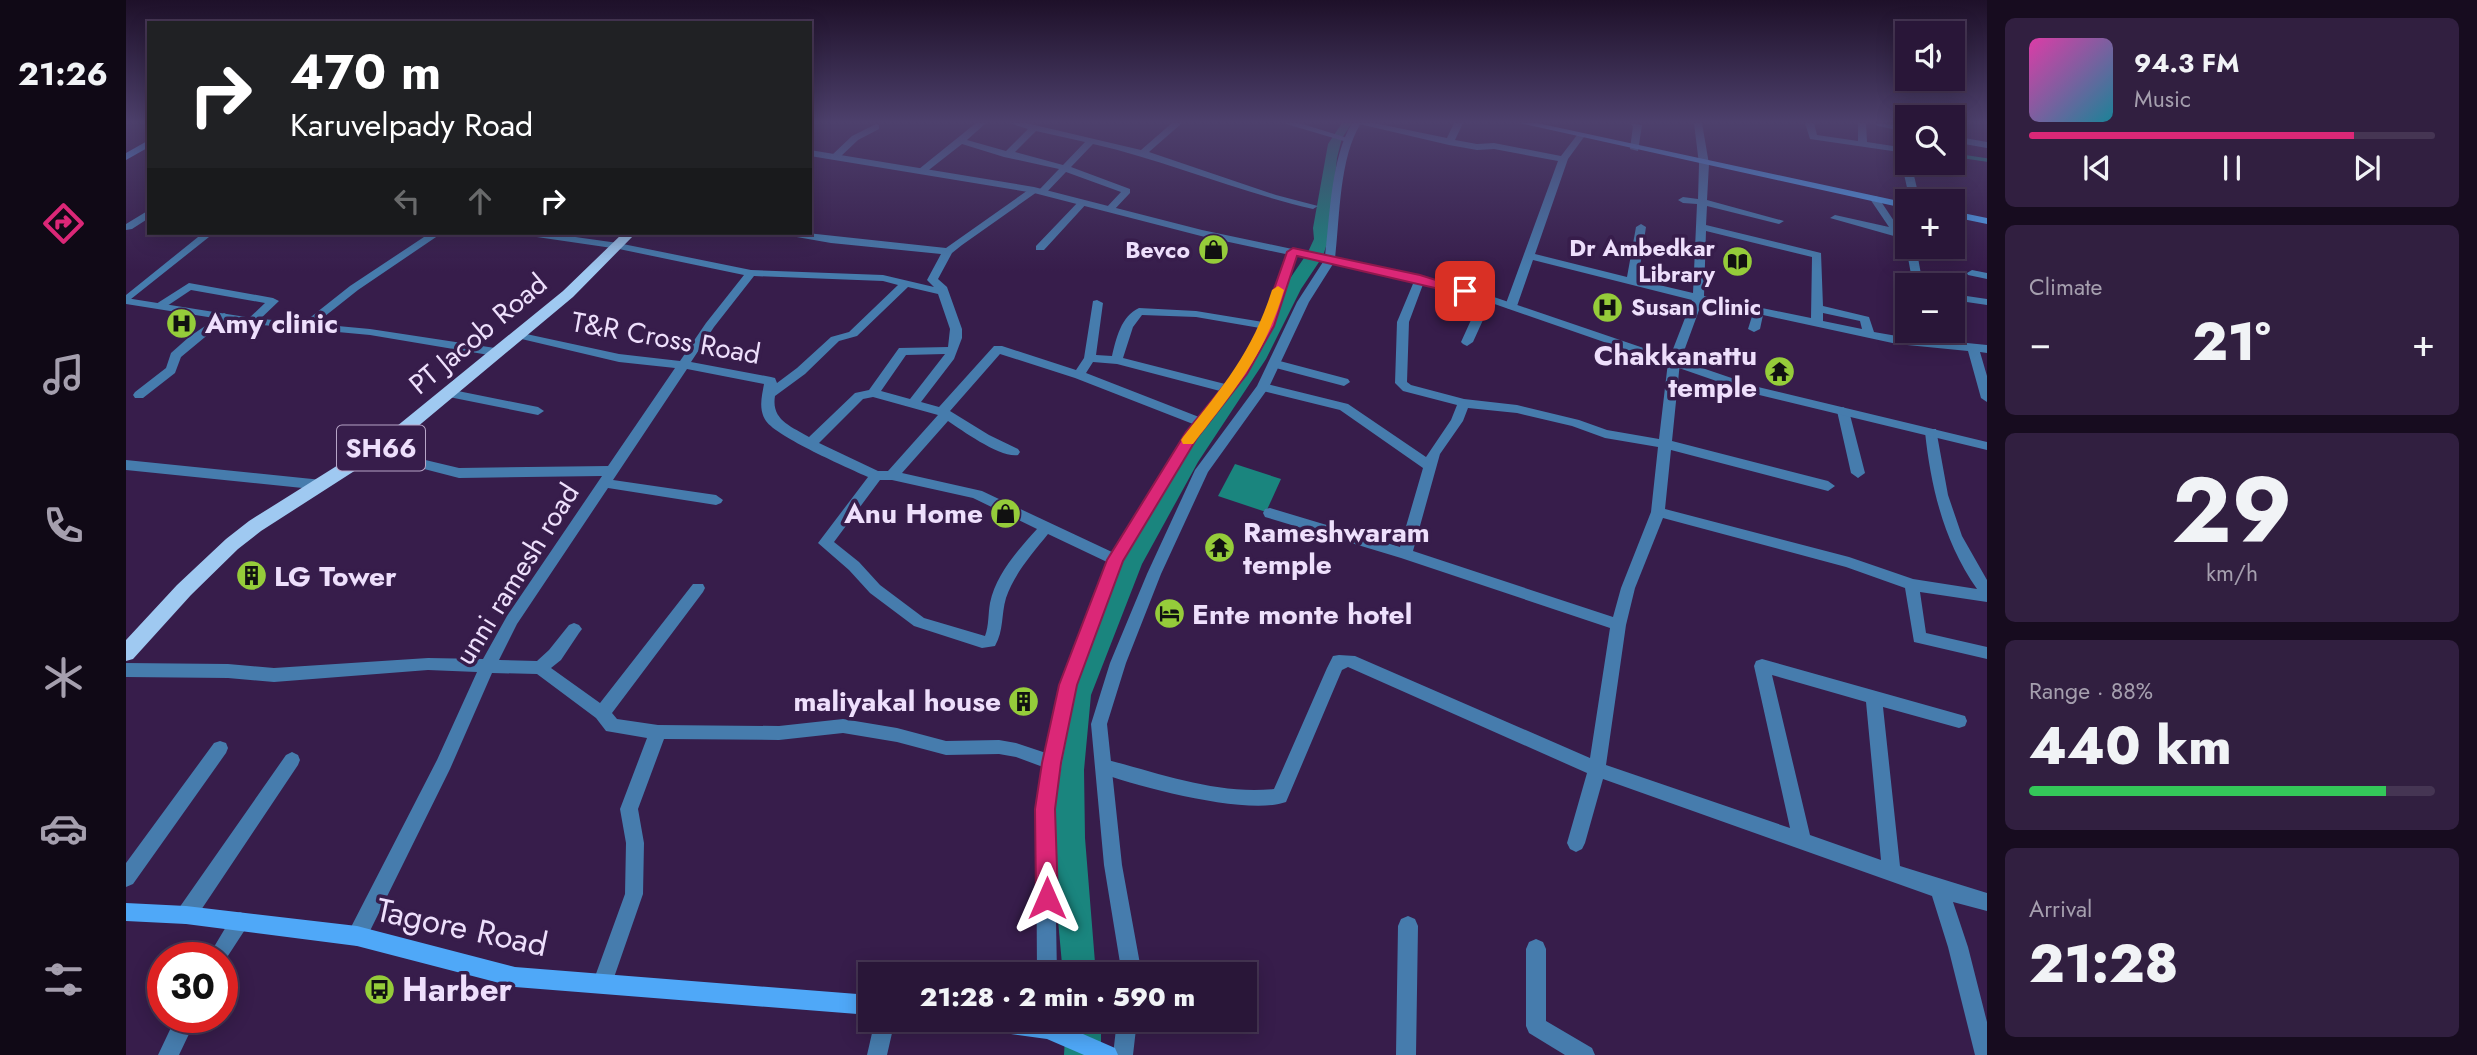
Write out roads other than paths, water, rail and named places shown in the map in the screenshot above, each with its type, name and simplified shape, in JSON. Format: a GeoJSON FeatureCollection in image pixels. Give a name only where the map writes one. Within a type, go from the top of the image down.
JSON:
{"type":"FeatureCollection","features":[{"type":"Feature","properties":{"kind":"main road"},"geometry":{"type":"LineString","coordinates":[[1744,172],[1895,203]]}},
{"type":"Feature","properties":{"kind":"main road"},"geometry":{"type":"LineString","coordinates":[[1965,216],[1987,221]]}},
{"type":"Feature","properties":{"kind":"main road","name":"PT Jacob Road"},"geometry":{"type":"LineString","coordinates":[[126,653],[184,590],[232,544],[281,509],[375,452],[568,294],[628,235]]}},
{"type":"Feature","properties":{"kind":"main road","name":"Tagore Road"},"geometry":{"type":"LineString","coordinates":[[126,912],[186,915],[357,936],[515,977],[858,1004]]}},
{"type":"Feature","properties":{"kind":"main road"},"geometry":{"type":"LineString","coordinates":[[1060,1032],[1111,1054]]}},
{"type":"Feature","properties":{"kind":"street"},"geometry":{"type":"LineString","coordinates":[[929,172],[1038,191],[1201,233],[1420,279],[1487,298],[1755,390],[1987,446]]}},
{"type":"Feature","properties":{"kind":"street"},"geometry":{"type":"LineString","coordinates":[[912,405],[953,350],[956,331],[944,302],[942,287],[932,280],[948,251],[967,235],[1038,191],[1058,172]]}},
{"type":"Feature","properties":{"kind":"street"},"geometry":{"type":"LineString","coordinates":[[1073,172],[1086,179],[1127,191],[1110,209]]}},
{"type":"Feature","properties":{"kind":"street"},"geometry":{"type":"LineString","coordinates":[[1200,172],[1273,197],[1313,206]]}},
{"type":"Feature","properties":{"kind":"street"},"geometry":{"type":"LineString","coordinates":[[1132,962],[1113,865],[1099,724],[1118,663],[1154,574],[1202,470],[1263,387],[1303,302],[1328,260],[1342,172]]}},
{"type":"Feature","properties":{"kind":"street"},"geometry":{"type":"LineString","coordinates":[[1511,306],[1558,172]]}},
{"type":"Feature","properties":{"kind":"street"},"geometry":{"type":"LineString","coordinates":[[1576,843],[1597,769],[1618,625],[1628,588],[1658,512],[1674,362],[1698,298],[1704,172]]}},
{"type":"Feature","properties":{"kind":"street"},"geometry":{"type":"LineString","coordinates":[[1875,199],[1879,210],[1892,219],[1895,229]]}},
{"type":"Feature","properties":{"kind":"street"},"geometry":{"type":"LineString","coordinates":[[1683,200],[1702,202],[1779,221]]}},
{"type":"Feature","properties":{"kind":"street"},"geometry":{"type":"LineString","coordinates":[[1040,248],[1083,202]]}},
{"type":"Feature","properties":{"kind":"street"},"geometry":{"type":"LineString","coordinates":[[127,227],[147,214]]}},
{"type":"Feature","properties":{"kind":"street"},"geometry":{"type":"LineString","coordinates":[[1835,218],[1895,232]]}},
{"type":"Feature","properties":{"kind":"street"},"geometry":{"type":"LineString","coordinates":[[1632,281],[1641,226]]}},
{"type":"Feature","properties":{"kind":"street"},"geometry":{"type":"LineString","coordinates":[[127,227],[147,227]]}},
{"type":"Feature","properties":{"kind":"street"},"geometry":{"type":"LineString","coordinates":[[1702,227],[1817,255],[1817,323]]}},
{"type":"Feature","properties":{"kind":"street"},"geometry":{"type":"LineString","coordinates":[[126,300],[206,235]]}},
{"type":"Feature","properties":{"kind":"street"},"geometry":{"type":"LineString","coordinates":[[306,326],[354,288],[434,235]]}},
{"type":"Feature","properties":{"kind":"street"},"geometry":{"type":"LineString","coordinates":[[542,235],[751,273],[883,278],[943,292]]}},
{"type":"Feature","properties":{"kind":"street"},"geometry":{"type":"LineString","coordinates":[[808,235],[948,251]]}},
{"type":"Feature","properties":{"kind":"street"},"geometry":{"type":"LineString","coordinates":[[1047,962],[1045,809],[1068,685],[1115,560],[1185,445],[1240,374],[1267,326],[1295,252]]}},
{"type":"Feature","properties":{"kind":"street"},"geometry":{"type":"LineString","coordinates":[[1529,256],[1698,298],[1895,337]]}},
{"type":"Feature","properties":{"kind":"street","name":"unni ramesh road"},"geometry":{"type":"LineString","coordinates":[[357,936],[444,764],[487,667],[512,620],[686,365],[710,325],[751,273]]}},
{"type":"Feature","properties":{"kind":"street"},"geometry":{"type":"LineString","coordinates":[[1972,273],[1987,276]]}},
{"type":"Feature","properties":{"kind":"street"},"geometry":{"type":"LineString","coordinates":[[1420,279],[1403,322],[1401,383],[1406,388],[1464,403],[1517,409],[1575,423],[1605,434],[1666,444],[1828,486]]}},
{"type":"Feature","properties":{"kind":"street"},"geometry":{"type":"LineString","coordinates":[[769,394],[801,371],[835,339],[853,334],[906,283]]}},
{"type":"Feature","properties":{"kind":"street"},"geometry":{"type":"LineString","coordinates":[[160,306],[189,286],[272,301],[252,321]]}},
{"type":"Feature","properties":{"kind":"street"},"geometry":{"type":"LineString","coordinates":[[1467,342],[1487,298]]}},
{"type":"Feature","properties":{"kind":"street"},"geometry":{"type":"LineString","coordinates":[[1965,299],[1987,302]]}},
{"type":"Feature","properties":{"kind":"street"},"geometry":{"type":"LineString","coordinates":[[126,300],[252,321],[370,332],[495,352]]}},
{"type":"Feature","properties":{"kind":"street"},"geometry":{"type":"LineString","coordinates":[[1079,375],[1090,358],[1097,303]]}},
{"type":"Feature","properties":{"kind":"street"},"geometry":{"type":"LineString","coordinates":[[1816,308],[1865,319],[1869,334]]}},
{"type":"Feature","properties":{"kind":"street"},"geometry":{"type":"LineString","coordinates":[[1117,360],[1126,330],[1132,317],[1139,311],[1196,314],[1267,326]]}},
{"type":"Feature","properties":{"kind":"street"},"geometry":{"type":"LineString","coordinates":[[1754,329],[1759,311]]}},
{"type":"Feature","properties":{"kind":"street"},"geometry":{"type":"LineString","coordinates":[[139,395],[171,370],[175,356],[193,339],[224,316]]}},
{"type":"Feature","properties":{"kind":"street","name":"T&R Cross Road"},"geometry":{"type":"LineString","coordinates":[[517,335],[620,359],[686,365],[771,381],[767,405],[772,420],[810,444],[884,475],[977,494],[1115,560]]}},
{"type":"Feature","properties":{"kind":"street"},"geometry":{"type":"LineString","coordinates":[[1936,343],[1987,349]]}},
{"type":"Feature","properties":{"kind":"street"},"geometry":{"type":"LineString","coordinates":[[1973,347],[1987,398]]}},
{"type":"Feature","properties":{"kind":"street"},"geometry":{"type":"LineString","coordinates":[[1046,527],[1017,560],[1001,592],[996,609],[994,636],[990,642],[936,629],[899,608],[825,543],[884,475],[944,414],[998,349],[1079,375],[1202,423]]}},
{"type":"Feature","properties":{"kind":"street"},"geometry":{"type":"LineString","coordinates":[[873,393],[903,351],[953,350]]}},
{"type":"Feature","properties":{"kind":"street"},"geometry":{"type":"LineString","coordinates":[[1090,358],[1117,360],[1229,389]]}},
{"type":"Feature","properties":{"kind":"street"},"geometry":{"type":"LineString","coordinates":[[1276,363],[1344,382]]}},
{"type":"Feature","properties":{"kind":"street"},"geometry":{"type":"LineString","coordinates":[[1263,387],[1344,407],[1430,467]]}},
{"type":"Feature","properties":{"kind":"street"},"geometry":{"type":"LineString","coordinates":[[448,393],[538,411]]}},
{"type":"Feature","properties":{"kind":"street"},"geometry":{"type":"LineString","coordinates":[[810,444],[859,396],[873,393],[944,414],[1013,452]]}},
{"type":"Feature","properties":{"kind":"street"},"geometry":{"type":"LineString","coordinates":[[1405,554],[1434,453],[1457,421],[1464,403]]}},
{"type":"Feature","properties":{"kind":"street"},"geometry":{"type":"LineString","coordinates":[[1843,411],[1858,473]]}},
{"type":"Feature","properties":{"kind":"street"},"geometry":{"type":"LineString","coordinates":[[1931,432],[1934,462],[1952,529],[1970,569],[1987,594]]}},
{"type":"Feature","properties":{"kind":"street"},"geometry":{"type":"LineString","coordinates":[[375,452],[459,473],[608,477],[716,500]]}},
{"type":"Feature","properties":{"kind":"street"},"geometry":{"type":"LineString","coordinates":[[126,465],[323,485]]}},
{"type":"Feature","properties":{"kind":"street"},"geometry":{"type":"LineString","coordinates":[[1658,512],[1849,562],[1912,584],[1987,594]]}},
{"type":"Feature","properties":{"kind":"street"},"geometry":{"type":"LineString","coordinates":[[1270,513],[1405,554],[1618,625]]}},
{"type":"Feature","properties":{"kind":"street"},"geometry":{"type":"LineString","coordinates":[[1912,584],[1919,638],[1987,653]]}},
{"type":"Feature","properties":{"kind":"street"},"geometry":{"type":"LineString","coordinates":[[602,713],[698,588]]}},
{"type":"Feature","properties":{"kind":"street"},"geometry":{"type":"LineString","coordinates":[[540,668],[555,655],[574,629]]}},
{"type":"Feature","properties":{"kind":"street"},"geometry":{"type":"LineString","coordinates":[[1104,767],[1209,792],[1264,799],[1280,796],[1335,668],[1339,662],[1349,661],[1597,769],[1939,889],[1987,902]]}},
{"type":"Feature","properties":{"kind":"street"},"geometry":{"type":"LineString","coordinates":[[126,670],[274,674],[428,664],[540,668],[602,713],[612,726],[659,732],[779,733],[843,726],[897,735],[946,748],[1008,748],[1052,763]]}},
{"type":"Feature","properties":{"kind":"street"},"geometry":{"type":"LineString","coordinates":[[1802,841],[1762,666],[1959,721]]}},
{"type":"Feature","properties":{"kind":"street"},"geometry":{"type":"LineString","coordinates":[[1874,697],[1891,872]]}},
{"type":"Feature","properties":{"kind":"street"},"geometry":{"type":"LineString","coordinates":[[603,982],[634,894],[635,843],[629,809],[659,732]]}},
{"type":"Feature","properties":{"kind":"street"},"geometry":{"type":"LineString","coordinates":[[126,878],[220,748]]}},
{"type":"Feature","properties":{"kind":"street"},"geometry":{"type":"LineString","coordinates":[[186,915],[292,760]]}},
{"type":"Feature","properties":{"kind":"street"},"geometry":{"type":"LineString","coordinates":[[1939,889],[1985,1047]]}},
{"type":"Feature","properties":{"kind":"street"},"geometry":{"type":"LineString","coordinates":[[227,942],[240,922]]}},
{"type":"Feature","properties":{"kind":"street"},"geometry":{"type":"LineString","coordinates":[[1406,1055],[1408,926]]}},
{"type":"Feature","properties":{"kind":"street"},"geometry":{"type":"LineString","coordinates":[[1536,949],[1536,1026],[1585,1055]]}},
{"type":"Feature","properties":{"kind":"street"},"geometry":{"type":"LineString","coordinates":[[877,1055],[883,1032]]}},
{"type":"Feature","properties":{"kind":"street"},"geometry":{"type":"LineString","coordinates":[[1111,1054],[1121,1032]]}},
{"type":"Feature","properties":{"kind":"street"},"geometry":{"type":"LineString","coordinates":[[168,1055],[179,1033]]}},
{"type":"Feature","properties":{"kind":"place","name":"Bevco"},"geometry":{"type":"Point","coordinates":[1213,250]}},
{"type":"Feature","properties":{"kind":"place","name":"Dr Ambedkar Library"},"geometry":{"type":"Point","coordinates":[1738,261]}},
{"type":"Feature","properties":{"kind":"place","name":"Susan Clinic"},"geometry":{"type":"Point","coordinates":[1608,307]}},
{"type":"Feature","properties":{"kind":"place","name":"Amy clinic"},"geometry":{"type":"Point","coordinates":[182,323]}},
{"type":"Feature","properties":{"kind":"place","name":"Chakkanattu temple"},"geometry":{"type":"Point","coordinates":[1780,371]}},
{"type":"Feature","properties":{"kind":"place","name":"Anu Home"},"geometry":{"type":"Point","coordinates":[1006,513]}},
{"type":"Feature","properties":{"kind":"place","name":"Rameshwaram temple"},"geometry":{"type":"Point","coordinates":[1220,548]}},
{"type":"Feature","properties":{"kind":"place","name":"LG Tower"},"geometry":{"type":"Point","coordinates":[251,576]}},
{"type":"Feature","properties":{"kind":"place","name":"Ente monte hotel"},"geometry":{"type":"Point","coordinates":[1169,614]}},
{"type":"Feature","properties":{"kind":"place","name":"maliyakal house"},"geometry":{"type":"Point","coordinates":[1024,701]}},
{"type":"Feature","properties":{"kind":"place","name":"Harber"},"geometry":{"type":"Point","coordinates":[379,989]}}]}
